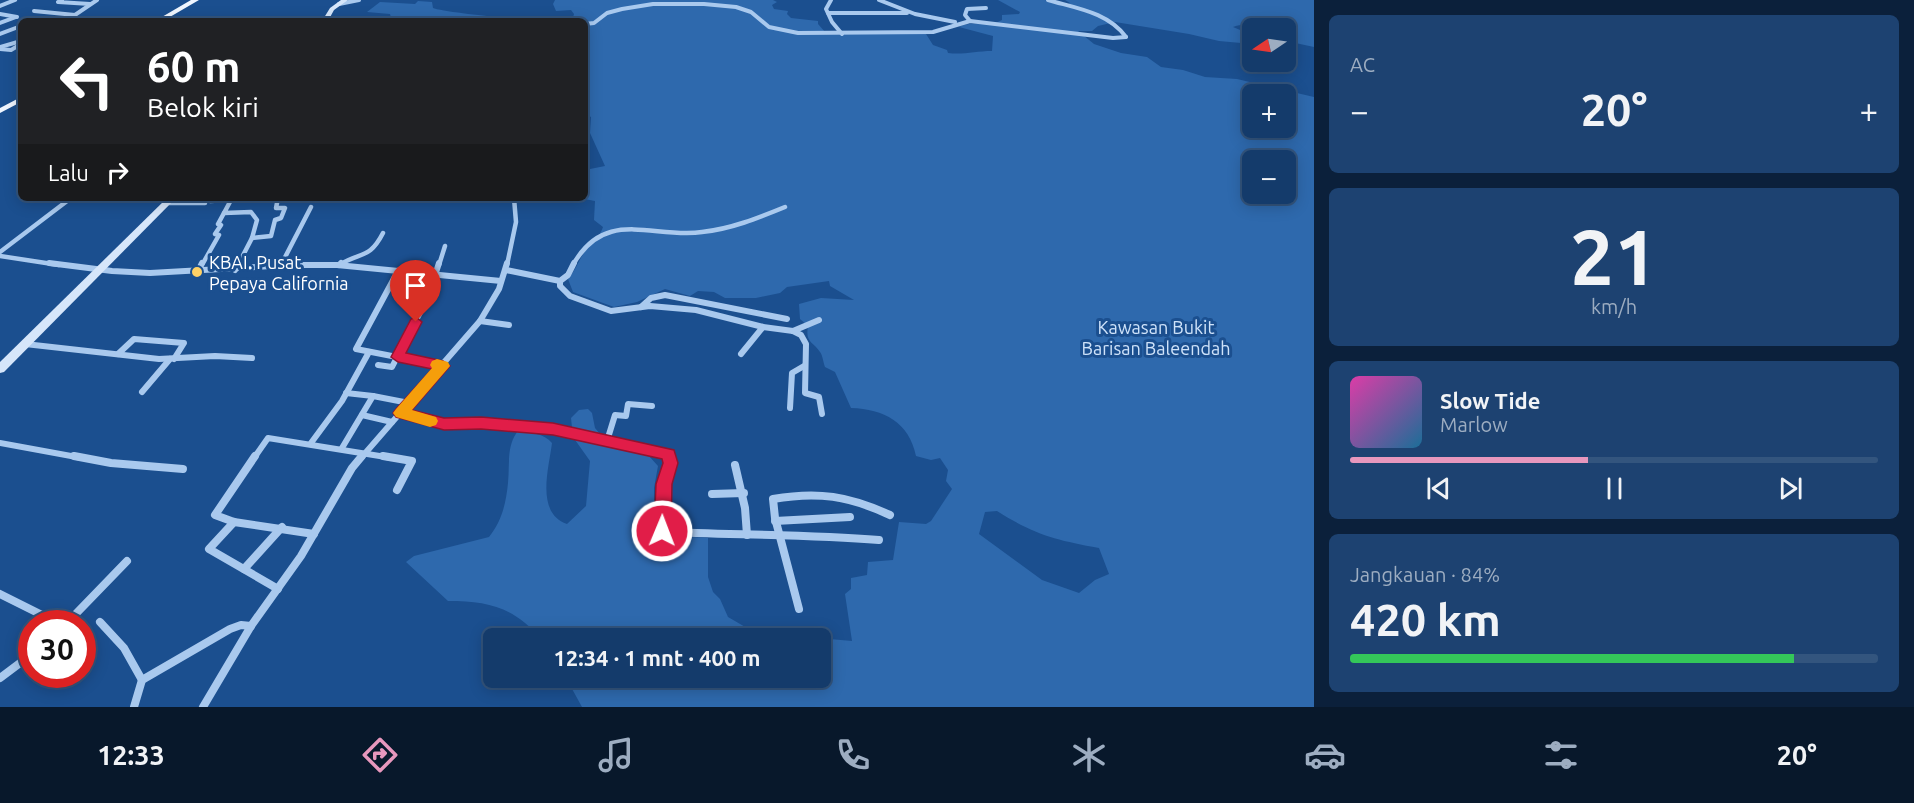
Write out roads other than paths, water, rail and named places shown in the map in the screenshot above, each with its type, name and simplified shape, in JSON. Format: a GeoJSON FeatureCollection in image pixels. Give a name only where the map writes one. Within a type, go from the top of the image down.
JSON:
{"type":"FeatureCollection","features":[{"type":"Feature","properties":{"kind":"main road"},"geometry":{"type":"LineString","coordinates":[[164,18],[196,0]]}},
{"type":"Feature","properties":{"kind":"main road"},"geometry":{"type":"LineString","coordinates":[[327,18],[337,4],[345,0]]}},
{"type":"Feature","properties":{"kind":"main road"},"geometry":{"type":"LineString","coordinates":[[0,111],[18,101]]}},
{"type":"Feature","properties":{"kind":"main road"},"geometry":{"type":"LineString","coordinates":[[0,369],[169,201]]}},
{"type":"Feature","properties":{"kind":"street"},"geometry":{"type":"LineString","coordinates":[[0,6],[15,0]]}},
{"type":"Feature","properties":{"kind":"street"},"geometry":{"type":"LineString","coordinates":[[62,0],[58,2],[90,4]]}},
{"type":"Feature","properties":{"kind":"street"},"geometry":{"type":"LineString","coordinates":[[70,18],[97,0]]}},
{"type":"Feature","properties":{"kind":"street"},"geometry":{"type":"LineString","coordinates":[[337,4],[359,0]]}},
{"type":"Feature","properties":{"kind":"street"},"geometry":{"type":"LineString","coordinates":[[831,0],[826,8],[832,22],[842,34]]}},
{"type":"Feature","properties":{"kind":"street"},"geometry":{"type":"LineString","coordinates":[[879,0],[911,13]]}},
{"type":"Feature","properties":{"kind":"street"},"geometry":{"type":"LineString","coordinates":[[588,23],[607,13],[629,8],[660,4],[704,4],[736,7],[751,12],[769,27],[778,31],[842,34],[933,32],[970,21],[1113,38],[1126,36],[1114,25],[1100,17],[1069,4],[1048,0]]}},
{"type":"Feature","properties":{"kind":"street"},"geometry":{"type":"LineString","coordinates":[[970,21],[965,15],[967,9],[986,8]]}},
{"type":"Feature","properties":{"kind":"street"},"geometry":{"type":"LineString","coordinates":[[34,11],[75,15]]}},
{"type":"Feature","properties":{"kind":"street"},"geometry":{"type":"LineString","coordinates":[[828,13],[911,13],[962,22]]}},
{"type":"Feature","properties":{"kind":"street"},"geometry":{"type":"LineString","coordinates":[[0,14],[17,15],[0,23]]}},
{"type":"Feature","properties":{"kind":"street"},"geometry":{"type":"LineString","coordinates":[[0,34],[18,27]]}},
{"type":"Feature","properties":{"kind":"street"},"geometry":{"type":"LineString","coordinates":[[0,47],[18,43]]}},
{"type":"Feature","properties":{"kind":"street"},"geometry":{"type":"LineString","coordinates":[[0,47],[11,50],[18,44]]}},
{"type":"Feature","properties":{"kind":"street"},"geometry":{"type":"LineString","coordinates":[[0,254],[67,201]]}},
{"type":"Feature","properties":{"kind":"street"},"geometry":{"type":"LineString","coordinates":[[199,212],[209,201]]}},
{"type":"Feature","properties":{"kind":"street"},"geometry":{"type":"LineString","coordinates":[[198,271],[218,240],[216,240],[219,235],[214,234],[221,225],[218,224],[230,201]]}},
{"type":"Feature","properties":{"kind":"street"},"geometry":{"type":"LineString","coordinates":[[252,238],[271,236],[275,220],[281,218],[285,208],[276,208],[277,201]]}},
{"type":"Feature","properties":{"kind":"street"},"geometry":{"type":"LineString","coordinates":[[203,707],[251,627],[314,534],[352,468],[480,321],[506,270],[516,222],[514,201]]}},
{"type":"Feature","properties":{"kind":"street"},"geometry":{"type":"LineString","coordinates":[[281,265],[311,207]]}},
{"type":"Feature","properties":{"kind":"street"},"geometry":{"type":"LineString","coordinates":[[506,270],[560,281],[568,277],[580,255],[601,237],[614,230],[629,227],[670,234],[704,232],[742,224],[785,207]]}},
{"type":"Feature","properties":{"kind":"street"},"geometry":{"type":"LineString","coordinates":[[224,213],[252,212],[257,222],[252,238],[235,270]]}},
{"type":"Feature","properties":{"kind":"street"},"geometry":{"type":"LineString","coordinates":[[338,265],[347,260],[368,255],[379,243],[383,233]]}},
{"type":"Feature","properties":{"kind":"street"},"geometry":{"type":"LineString","coordinates":[[378,365],[391,368],[398,357],[428,297],[445,246]]}},
{"type":"Feature","properties":{"kind":"street"},"geometry":{"type":"LineString","coordinates":[[0,254],[100,270],[151,273],[235,270],[281,265],[338,265],[501,281]]}},
{"type":"Feature","properties":{"kind":"street"},"geometry":{"type":"LineString","coordinates":[[398,271],[356,347],[369,352],[443,366]]}},
{"type":"Feature","properties":{"kind":"street"},"geometry":{"type":"LineString","coordinates":[[560,281],[560,286],[570,296],[606,310],[618,311],[641,307],[696,310],[763,327],[793,331],[801,335],[806,344],[804,366],[806,393],[819,397],[822,414]]}},
{"type":"Feature","properties":{"kind":"street"},"geometry":{"type":"LineString","coordinates":[[641,307],[651,298],[665,295],[787,319]]}},
{"type":"Feature","properties":{"kind":"street"},"geometry":{"type":"LineString","coordinates":[[793,331],[819,320]]}},
{"type":"Feature","properties":{"kind":"street"},"geometry":{"type":"LineString","coordinates":[[480,321],[508,325]]}},
{"type":"Feature","properties":{"kind":"street"},"geometry":{"type":"LineString","coordinates":[[741,354],[763,327]]}},
{"type":"Feature","properties":{"kind":"street"},"geometry":{"type":"LineString","coordinates":[[118,354],[134,339],[184,343],[142,392]]}},
{"type":"Feature","properties":{"kind":"street"},"geometry":{"type":"LineString","coordinates":[[25,344],[172,359],[215,356],[252,358]]}},
{"type":"Feature","properties":{"kind":"street"},"geometry":{"type":"LineString","coordinates":[[311,444],[346,393],[369,352]]}},
{"type":"Feature","properties":{"kind":"street"},"geometry":{"type":"LineString","coordinates":[[790,408],[792,373],[804,366]]}},
{"type":"Feature","properties":{"kind":"street"},"geometry":{"type":"LineString","coordinates":[[346,393],[409,403]]}},
{"type":"Feature","properties":{"kind":"street"},"geometry":{"type":"LineString","coordinates":[[342,448],[373,396]]}},
{"type":"Feature","properties":{"kind":"street"},"geometry":{"type":"LineString","coordinates":[[607,441],[615,415],[626,416],[628,404],[652,406]]}},
{"type":"Feature","properties":{"kind":"street"},"geometry":{"type":"LineString","coordinates":[[401,413],[444,424],[481,423],[553,429],[661,452],[671,458],[664,484],[662,531],[779,536],[822,535],[879,540]]}},
{"type":"Feature","properties":{"kind":"street"},"geometry":{"type":"LineString","coordinates":[[362,415],[392,422]]}},
{"type":"Feature","properties":{"kind":"street"},"geometry":{"type":"LineString","coordinates":[[314,534],[282,527],[234,522],[216,516],[214,513],[268,438],[412,461],[398,490]]}},
{"type":"Feature","properties":{"kind":"street"},"geometry":{"type":"LineString","coordinates":[[0,443],[111,463],[183,469]]}},
{"type":"Feature","properties":{"kind":"street"},"geometry":{"type":"LineString","coordinates":[[735,465],[744,493],[748,519],[747,535]]}},
{"type":"Feature","properties":{"kind":"street"},"geometry":{"type":"LineString","coordinates":[[712,494],[744,493]]}},
{"type":"Feature","properties":{"kind":"street"},"geometry":{"type":"LineString","coordinates":[[799,609],[775,521],[773,499],[797,496],[856,499],[890,515]]}},
{"type":"Feature","properties":{"kind":"street"},"geometry":{"type":"LineString","coordinates":[[775,521],[850,517]]}},
{"type":"Feature","properties":{"kind":"street"},"geometry":{"type":"LineString","coordinates":[[234,522],[209,549],[278,589]]}},
{"type":"Feature","properties":{"kind":"street"},"geometry":{"type":"LineString","coordinates":[[244,569],[282,527]]}},
{"type":"Feature","properties":{"kind":"street"},"geometry":{"type":"LineString","coordinates":[[80,610],[127,561]]}},
{"type":"Feature","properties":{"kind":"street"},"geometry":{"type":"LineString","coordinates":[[0,594],[32,610]]}},
{"type":"Feature","properties":{"kind":"street"},"geometry":{"type":"LineString","coordinates":[[100,622],[124,648],[142,680]]}},
{"type":"Feature","properties":{"kind":"street"},"geometry":{"type":"LineString","coordinates":[[134,707],[142,680],[230,629],[241,625],[251,627]]}},
{"type":"Feature","properties":{"kind":"street"},"geometry":{"type":"LineString","coordinates":[[0,678],[18,664]]}},
{"type":"Feature","properties":{"kind":"place","name":"KBAI. Pusat Pepaya California"},"geometry":{"type":"Point","coordinates":[197,272]}},
{"type":"Feature","properties":{"kind":"park label","name":"Kawasan Bukit Barisan Baleendah"},"geometry":{"type":"Point","coordinates":[1156,337]}}]}
